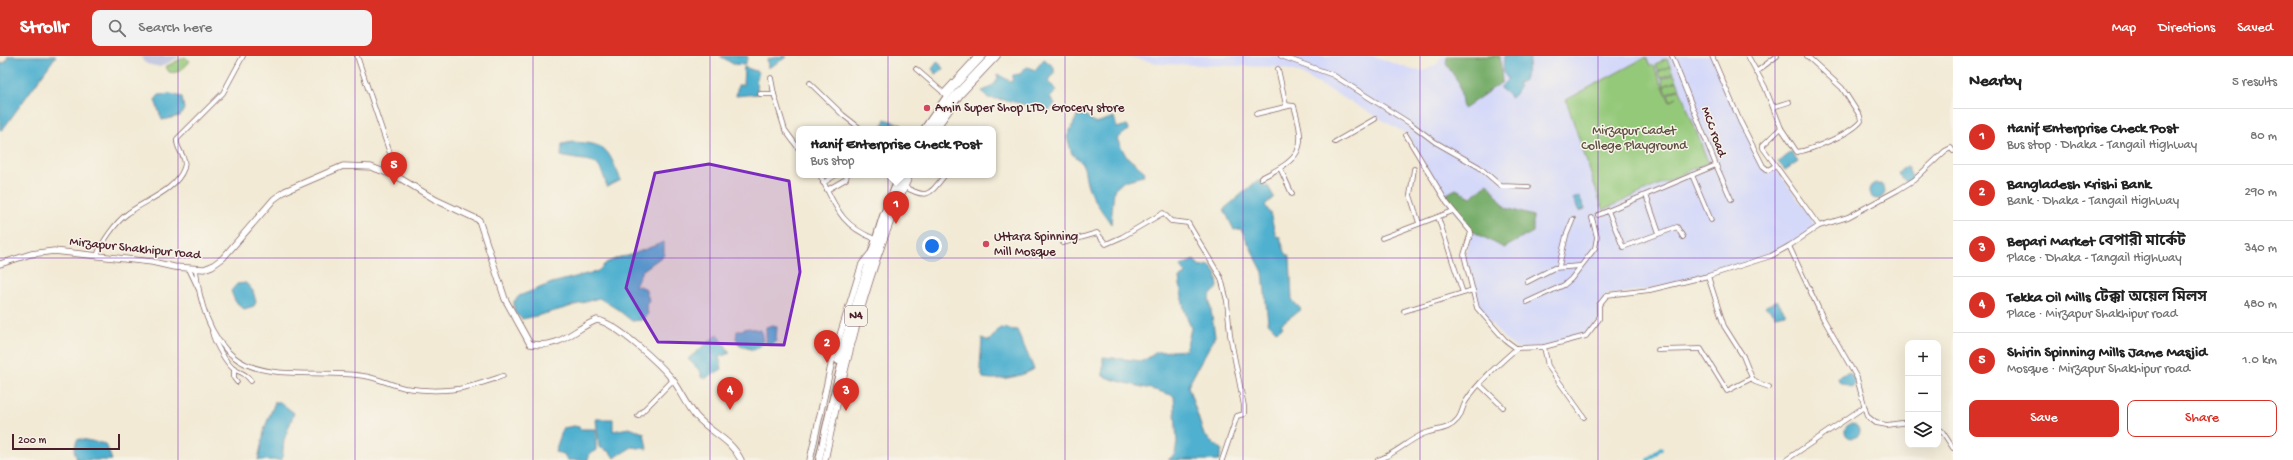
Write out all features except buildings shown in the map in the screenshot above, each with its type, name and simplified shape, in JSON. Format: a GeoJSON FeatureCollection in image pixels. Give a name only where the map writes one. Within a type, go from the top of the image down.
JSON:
{"type":"FeatureCollection","features":[{"type":"Feature","properties":{"kind":"highway"},"geometry":{"type":"LineString","coordinates":[[926,126],[945,95],[983,56]]}},
{"type":"Feature","properties":{"kind":"highway"},"geometry":{"type":"LineString","coordinates":[[932,126],[955,95],[992,56]]}},
{"type":"Feature","properties":{"kind":"highway","name":"N4"},"geometry":{"type":"LineString","coordinates":[[815,460],[840,353],[874,258],[875,239],[899,178]]}},
{"type":"Feature","properties":{"kind":"highway","name":"N4"},"geometry":{"type":"LineString","coordinates":[[819,460],[844,355],[887,218],[903,186],[904,178]]}},
{"type":"Feature","properties":{"kind":"main road"},"geometry":{"type":"LineString","coordinates":[[945,95],[978,56]]}},
{"type":"Feature","properties":{"kind":"main road"},"geometry":{"type":"LineString","coordinates":[[938,126],[961,94],[997,56]]}},
{"type":"Feature","properties":{"kind":"main road","name":"Mirzapur Shakhipur road"},"geometry":{"type":"LineString","coordinates":[[0,264],[31,254],[54,251],[196,270],[212,266],[223,258],[274,199],[297,185],[343,166],[372,167],[398,177],[436,200],[479,220],[505,299],[530,344],[539,345],[562,340],[591,322],[603,320],[612,324],[651,358],[673,380],[696,416],[732,445],[742,460]]}},
{"type":"Feature","properties":{"kind":"main road"},"geometry":{"type":"LineString","coordinates":[[903,186],[908,178]]}},
{"type":"Feature","properties":{"kind":"main road"},"geometry":{"type":"LineString","coordinates":[[810,460],[832,361],[862,264],[874,258]]}},
{"type":"Feature","properties":{"kind":"main road"},"geometry":{"type":"LineString","coordinates":[[825,460],[842,375],[874,258]]}},
{"type":"Feature","properties":{"kind":"street"},"geometry":{"type":"LineString","coordinates":[[96,256],[100,246],[120,220],[159,194],[179,176],[185,166],[185,161],[176,144],[177,139],[223,93],[243,56]]}},
{"type":"Feature","properties":{"kind":"street"},"geometry":{"type":"LineString","coordinates":[[357,56],[398,177]]}},
{"type":"Feature","properties":{"kind":"street"},"geometry":{"type":"LineString","coordinates":[[1281,56],[1333,75],[1411,124],[1435,142],[1479,167],[1501,186],[1529,187]]}},
{"type":"Feature","properties":{"kind":"street","name":"MCC road"},"geometry":{"type":"LineString","coordinates":[[1598,215],[1716,165],[1672,56]]}},
{"type":"Feature","properties":{"kind":"street"},"geometry":{"type":"LineString","coordinates":[[1712,56],[1740,120],[1763,166],[1768,170],[1775,166]]}},
{"type":"Feature","properties":{"kind":"street"},"geometry":{"type":"LineString","coordinates":[[1748,56],[1765,87],[1781,128],[1795,150],[1799,152],[1838,137],[1858,126],[1861,121],[1860,116],[1842,88],[1808,56]]}},
{"type":"Feature","properties":{"kind":"street"},"geometry":{"type":"LineString","coordinates":[[1756,72],[1777,56]]}},
{"type":"Feature","properties":{"kind":"street"},"geometry":{"type":"LineString","coordinates":[[916,69],[945,95]]}},
{"type":"Feature","properties":{"kind":"street"},"geometry":{"type":"LineString","coordinates":[[1278,69],[1284,99],[1286,105],[1289,106]]}},
{"type":"Feature","properties":{"kind":"street"},"geometry":{"type":"LineString","coordinates":[[771,78],[774,94],[785,130],[796,145]]}},
{"type":"Feature","properties":{"kind":"street"},"geometry":{"type":"LineString","coordinates":[[810,83],[842,115],[857,126]]}},
{"type":"Feature","properties":{"kind":"street"},"geometry":{"type":"LineString","coordinates":[[760,94],[774,94]]}},
{"type":"Feature","properties":{"kind":"street"},"geometry":{"type":"LineString","coordinates":[[1773,107],[1789,102]]}},
{"type":"Feature","properties":{"kind":"street"},"geometry":{"type":"LineString","coordinates":[[1256,114],[1294,106],[1299,123],[1300,148],[1292,160],[1261,178]]}},
{"type":"Feature","properties":{"kind":"street"},"geometry":{"type":"LineString","coordinates":[[1335,142],[1375,119]]}},
{"type":"Feature","properties":{"kind":"street"},"geometry":{"type":"LineString","coordinates":[[1781,128],[1763,147],[1819,226]]}},
{"type":"Feature","properties":{"kind":"street"},"geometry":{"type":"LineString","coordinates":[[1406,135],[1429,176],[1453,211],[1471,232],[1464,254],[1477,308],[1505,340],[1518,348],[1544,347],[1586,336],[1599,319],[1599,305],[1607,295],[1650,290],[1708,276],[1771,256],[1819,226],[1848,217],[1898,190],[1914,180],[1952,148]]}},
{"type":"Feature","properties":{"kind":"street"},"geometry":{"type":"LineString","coordinates":[[1716,165],[1731,199]]}},
{"type":"Feature","properties":{"kind":"street"},"geometry":{"type":"LineString","coordinates":[[1280,168],[1292,194]]}},
{"type":"Feature","properties":{"kind":"street"},"geometry":{"type":"LineString","coordinates":[[1414,169],[1410,195],[1419,223]]}},
{"type":"Feature","properties":{"kind":"street"},"geometry":{"type":"LineString","coordinates":[[1692,175],[1711,220]]}},
{"type":"Feature","properties":{"kind":"street"},"geometry":{"type":"LineString","coordinates":[[822,178],[843,220],[859,232],[875,239]]}},
{"type":"Feature","properties":{"kind":"street"},"geometry":{"type":"LineString","coordinates":[[824,183],[832,178]]}},
{"type":"Feature","properties":{"kind":"street"},"geometry":{"type":"LineString","coordinates":[[827,190],[846,178]]}},
{"type":"Feature","properties":{"kind":"street"},"geometry":{"type":"LineString","coordinates":[[903,186],[920,194],[929,194],[934,191],[943,178]]}},
{"type":"Feature","properties":{"kind":"street"},"geometry":{"type":"LineString","coordinates":[[1646,195],[1659,233]]}},
{"type":"Feature","properties":{"kind":"street"},"geometry":{"type":"LineString","coordinates":[[1382,238],[1453,211]]}},
{"type":"Feature","properties":{"kind":"street"},"geometry":{"type":"LineString","coordinates":[[1608,211],[1623,247],[1679,227],[1683,237]]}},
{"type":"Feature","properties":{"kind":"street"},"geometry":{"type":"LineString","coordinates":[[1063,243],[1097,233],[1106,244],[1122,237],[1163,213],[1171,221],[1188,223],[1221,278],[1227,301],[1230,334],[1244,406],[1244,414],[1237,416],[1222,460]]}},
{"type":"Feature","properties":{"kind":"street"},"geometry":{"type":"LineString","coordinates":[[1438,217],[1463,293]]}},
{"type":"Feature","properties":{"kind":"street"},"geometry":{"type":"LineString","coordinates":[[1527,302],[1564,285],[1571,279],[1595,248],[1597,238],[1592,218]]}},
{"type":"Feature","properties":{"kind":"street"},"geometry":{"type":"LineString","coordinates":[[1559,266],[1566,236],[1573,219]]}},
{"type":"Feature","properties":{"kind":"street"},"geometry":{"type":"LineString","coordinates":[[1789,246],[1823,318],[1857,378],[1867,416],[1876,423],[1887,425],[1905,422]]}},
{"type":"Feature","properties":{"kind":"street"},"geometry":{"type":"LineString","coordinates":[[1528,282],[1559,266],[1580,266]]}},
{"type":"Feature","properties":{"kind":"street"},"geometry":{"type":"LineString","coordinates":[[189,269],[198,288],[214,341],[234,370],[234,378],[237,382]]}},
{"type":"Feature","properties":{"kind":"street"},"geometry":{"type":"LineString","coordinates":[[196,270],[198,288]]}},
{"type":"Feature","properties":{"kind":"street"},"geometry":{"type":"LineString","coordinates":[[1708,276],[1724,326],[1743,356],[1752,378],[1755,382],[1769,388]]}},
{"type":"Feature","properties":{"kind":"street"},"geometry":{"type":"LineString","coordinates":[[1404,311],[1472,290]]}},
{"type":"Feature","properties":{"kind":"street"},"geometry":{"type":"LineString","coordinates":[[212,332],[233,357],[274,373],[364,376],[405,388],[447,390],[476,385],[503,376]]}},
{"type":"Feature","properties":{"kind":"street"},"geometry":{"type":"LineString","coordinates":[[1544,347],[1548,366],[1584,417]]}},
{"type":"Feature","properties":{"kind":"street"},"geometry":{"type":"LineString","coordinates":[[1378,460],[1389,456],[1425,433],[1452,424],[1458,420],[1466,402],[1480,385],[1496,366],[1518,348]]}},
{"type":"Feature","properties":{"kind":"street"},"geometry":{"type":"LineString","coordinates":[[1658,350],[1701,349],[1728,391],[1752,378]]}},
{"type":"Feature","properties":{"kind":"street"},"geometry":{"type":"LineString","coordinates":[[234,370],[242,372],[251,381]]}},
{"type":"Feature","properties":{"kind":"street"},"geometry":{"type":"LineString","coordinates":[[638,416],[673,380]]}},
{"type":"Feature","properties":{"kind":"street"},"geometry":{"type":"LineString","coordinates":[[1480,385],[1503,407]]}},
{"type":"Feature","properties":{"kind":"street"},"geometry":{"type":"LineString","coordinates":[[1786,460],[1864,407]]}},
{"type":"Feature","properties":{"kind":"street"},"geometry":{"type":"LineString","coordinates":[[1941,430],[1953,448]]}},
{"type":"Feature","properties":{"kind":"highlighted area"},"geometry":{"type":"Polygon","coordinates":[[[709,164],[789,181],[800,272],[784,345],[658,342],[626,288],[655,173],[709,164]]]}},
{"type":"Feature","properties":{"kind":"shaded area"},"geometry":{"type":"Polygon","coordinates":[[[141,56],[181,56],[160,67],[147,64],[143,61],[141,56]]]}},
{"type":"Feature","properties":{"kind":"shaded area"},"geometry":{"type":"Polygon","coordinates":[[[1124,56],[1372,56],[1413,70],[1424,71],[1437,64],[1442,56],[1711,56],[1762,167],[1769,173],[1776,169],[1816,227],[1782,250],[1716,272],[1650,289],[1607,295],[1599,305],[1599,319],[1586,336],[1546,347],[1516,348],[1505,340],[1478,308],[1465,255],[1472,232],[1447,203],[1407,134],[1298,72],[1276,67],[1162,64],[1124,56]]]}},
{"type":"Feature","properties":{"kind":"green space"},"geometry":{"type":"Polygon","coordinates":[[[1447,56],[1500,56],[1502,82],[1463,109],[1459,83],[1446,64],[1447,56]]]}},
{"type":"Feature","properties":{"kind":"green space"},"geometry":{"type":"Polygon","coordinates":[[[185,57],[190,61],[184,68],[172,73],[169,72],[166,67],[167,66],[185,57]]]}},
{"type":"Feature","properties":{"kind":"green space","name":"Mirzapur Cadet College Playground"},"geometry":{"type":"Polygon","coordinates":[[[1646,57],[1650,66],[1653,65],[1670,102],[1677,98],[1670,101],[1668,94],[1680,89],[1708,162],[1603,210],[1566,100],[1646,57]]]}},
{"type":"Feature","properties":{"kind":"green space"},"geometry":{"type":"Polygon","coordinates":[[[1667,59],[1670,66],[1658,71],[1655,64],[1667,59]]]}},
{"type":"Feature","properties":{"kind":"green space"},"geometry":{"type":"Polygon","coordinates":[[[1670,66],[1673,73],[1661,78],[1658,72],[1670,66]]]}},
{"type":"Feature","properties":{"kind":"green space"},"geometry":{"type":"Polygon","coordinates":[[[1674,74],[1677,81],[1664,86],[1662,79],[1674,74]]]}},
{"type":"Feature","properties":{"kind":"green space"},"geometry":{"type":"Polygon","coordinates":[[[1677,81],[1680,88],[1667,93],[1664,86],[1677,81]]]}},
{"type":"Feature","properties":{"kind":"green space"},"geometry":{"type":"Polygon","coordinates":[[[1488,183],[1506,208],[1533,216],[1533,232],[1504,248],[1474,232],[1445,195],[1456,189],[1471,197],[1488,183]]]}},
{"type":"Feature","properties":{"kind":"water"},"geometry":{"type":"Polygon","coordinates":[[[8,56],[56,56],[3,129],[0,130],[0,64],[6,62],[8,56]]]}},
{"type":"Feature","properties":{"kind":"water"},"geometry":{"type":"Polygon","coordinates":[[[720,56],[748,56],[745,65],[733,64],[720,56]]]}},
{"type":"Feature","properties":{"kind":"water"},"geometry":{"type":"Polygon","coordinates":[[[782,56],[787,57],[768,68],[767,59],[782,56]]]}},
{"type":"Feature","properties":{"kind":"water"},"geometry":{"type":"Polygon","coordinates":[[[1504,56],[1531,56],[1524,80],[1517,84],[1520,86],[1512,98],[1500,88],[1508,79],[1503,72],[1504,56]]]}},
{"type":"Feature","properties":{"kind":"water"},"geometry":{"type":"Polygon","coordinates":[[[1044,59],[1054,67],[1054,73],[1048,82],[1057,90],[1050,98],[1055,104],[1047,113],[1018,103],[988,98],[982,91],[995,83],[998,79],[997,74],[1012,82],[1013,75],[1020,74],[1023,69],[1028,67],[1035,70],[1044,59]]]}},
{"type":"Feature","properties":{"kind":"water"},"geometry":{"type":"Polygon","coordinates":[[[938,61],[943,69],[936,74],[932,69],[938,61]]]}},
{"type":"Feature","properties":{"kind":"water"},"geometry":{"type":"Polygon","coordinates":[[[744,67],[759,72],[756,81],[758,94],[736,96],[738,85],[743,85],[744,67]]]}},
{"type":"Feature","properties":{"kind":"water"},"geometry":{"type":"Polygon","coordinates":[[[171,94],[182,97],[184,109],[180,116],[162,120],[155,100],[159,95],[171,94]]]}},
{"type":"Feature","properties":{"kind":"water"},"geometry":{"type":"Polygon","coordinates":[[[1085,115],[1096,123],[1114,117],[1117,128],[1127,125],[1128,130],[1117,139],[1126,156],[1145,172],[1143,176],[1124,181],[1114,190],[1111,224],[1092,196],[1083,165],[1072,154],[1067,137],[1077,116],[1085,115]]]}},
{"type":"Feature","properties":{"kind":"water"},"geometry":{"type":"Polygon","coordinates":[[[885,119],[902,126],[882,126],[885,119]]]}},
{"type":"Feature","properties":{"kind":"water"},"geometry":{"type":"Polygon","coordinates":[[[573,142],[594,144],[605,150],[613,161],[621,180],[607,187],[604,176],[597,164],[587,160],[561,156],[562,144],[573,142]]]}},
{"type":"Feature","properties":{"kind":"water"},"geometry":{"type":"Polygon","coordinates":[[[1792,152],[1798,161],[1785,170],[1778,162],[1792,152]]]}},
{"type":"Feature","properties":{"kind":"water"},"geometry":{"type":"Polygon","coordinates":[[[1907,167],[1913,179],[1907,183],[1898,173],[1902,168],[1907,167]]]}},
{"type":"Feature","properties":{"kind":"water"},"geometry":{"type":"Polygon","coordinates":[[[1257,181],[1261,181],[1265,187],[1268,186],[1274,197],[1265,205],[1270,213],[1276,236],[1280,237],[1285,252],[1290,258],[1292,300],[1301,309],[1281,324],[1283,327],[1276,331],[1268,323],[1263,272],[1241,229],[1234,230],[1224,209],[1257,181]]]}},
{"type":"Feature","properties":{"kind":"water"},"geometry":{"type":"Polygon","coordinates":[[[1874,183],[1880,183],[1885,188],[1883,197],[1880,199],[1874,199],[1869,194],[1869,188],[1874,183]]]}},
{"type":"Feature","properties":{"kind":"water"},"geometry":{"type":"Polygon","coordinates":[[[1579,196],[1585,209],[1579,211],[1573,199],[1579,196]]]}},
{"type":"Feature","properties":{"kind":"water"},"geometry":{"type":"Polygon","coordinates":[[[664,242],[664,255],[642,271],[635,285],[645,288],[649,300],[646,304],[648,314],[642,320],[632,321],[617,309],[599,298],[522,319],[514,312],[514,301],[519,296],[552,283],[598,271],[606,263],[664,242]]]}},
{"type":"Feature","properties":{"kind":"water"},"geometry":{"type":"Polygon","coordinates":[[[1194,260],[1201,267],[1210,265],[1216,273],[1218,287],[1209,297],[1215,336],[1188,386],[1204,435],[1222,450],[1219,460],[1168,460],[1175,454],[1177,442],[1174,396],[1103,376],[1103,357],[1143,361],[1157,352],[1186,350],[1191,328],[1184,309],[1179,278],[1186,274],[1180,266],[1194,260]]]}},
{"type":"Feature","properties":{"kind":"water"},"geometry":{"type":"Polygon","coordinates":[[[246,283],[253,291],[256,302],[254,306],[244,309],[235,301],[231,291],[237,284],[246,283]]]}},
{"type":"Feature","properties":{"kind":"water"},"geometry":{"type":"Polygon","coordinates":[[[1777,301],[1786,314],[1775,316],[1766,306],[1777,301]]]}},
{"type":"Feature","properties":{"kind":"water"},"geometry":{"type":"Polygon","coordinates":[[[773,325],[777,327],[776,341],[772,345],[766,343],[766,327],[773,325]]]}},
{"type":"Feature","properties":{"kind":"water"},"geometry":{"type":"Polygon","coordinates":[[[748,328],[761,330],[763,344],[754,350],[740,346],[736,338],[737,331],[748,328]]]}},
{"type":"Feature","properties":{"kind":"water"},"geometry":{"type":"Polygon","coordinates":[[[1000,328],[1017,330],[1034,369],[1010,378],[983,378],[980,367],[982,338],[989,341],[1000,328]]]}},
{"type":"Feature","properties":{"kind":"water"},"geometry":{"type":"Polygon","coordinates":[[[718,334],[730,353],[719,357],[722,369],[706,378],[701,377],[701,372],[688,359],[718,334]]]}},
{"type":"Feature","properties":{"kind":"water"},"geometry":{"type":"Polygon","coordinates":[[[1846,373],[1850,373],[1856,382],[1852,388],[1839,382],[1838,377],[1846,373]]]}},
{"type":"Feature","properties":{"kind":"water"},"geometry":{"type":"Polygon","coordinates":[[[275,402],[280,402],[294,413],[284,440],[282,460],[258,460],[265,427],[275,402]]]}},
{"type":"Feature","properties":{"kind":"water"},"geometry":{"type":"Polygon","coordinates":[[[596,419],[613,419],[613,431],[629,428],[644,433],[647,449],[632,447],[614,458],[610,452],[599,447],[596,419]]]}},
{"type":"Feature","properties":{"kind":"water"},"geometry":{"type":"Polygon","coordinates":[[[1852,424],[1857,426],[1859,431],[1857,436],[1852,438],[1847,436],[1845,431],[1847,426],[1852,424]]]}},
{"type":"Feature","properties":{"kind":"water"},"geometry":{"type":"Polygon","coordinates":[[[574,426],[579,427],[580,429],[596,429],[596,451],[590,453],[588,460],[567,460],[564,454],[555,452],[563,428],[574,426]]]}},
{"type":"Feature","properties":{"kind":"water"},"geometry":{"type":"Polygon","coordinates":[[[81,439],[106,444],[112,460],[77,460],[74,450],[77,440],[81,439]]]}},
{"type":"Feature","properties":{"kind":"waterway"},"geometry":{"type":"LineString","coordinates":[[1648,460],[1661,448]]}},
{"type":"Feature","properties":{"kind":"place","name":"Amin Super Shop LTD, Grocery store"},"geometry":{"type":"Point","coordinates":[927,108]}},
{"type":"Feature","properties":{"kind":"place","name":"Shirin Spinning Mills Jame Masjid"},"geometry":{"type":"Point","coordinates":[394,185]}},
{"type":"Feature","properties":{"kind":"place","name":"Hanif Enterprise Check Post"},"geometry":{"type":"Point","coordinates":[896,224]}},
{"type":"Feature","properties":{"kind":"place","name":"Uttara Spinning Mill Mosque"},"geometry":{"type":"Point","coordinates":[986,244]}},
{"type":"Feature","properties":{"kind":"place","name":"Bangladesh Krishi Bank"},"geometry":{"type":"Point","coordinates":[827,363]}},
{"type":"Feature","properties":{"kind":"place","name":"Tekka Oil Mills টেক্কা অয়েল মিলস"},"geometry":{"type":"Point","coordinates":[730,410]}},
{"type":"Feature","properties":{"kind":"place","name":"Bepari Market বেপারী মার্কেট"},"geometry":{"type":"Point","coordinates":[846,411]}}]}
